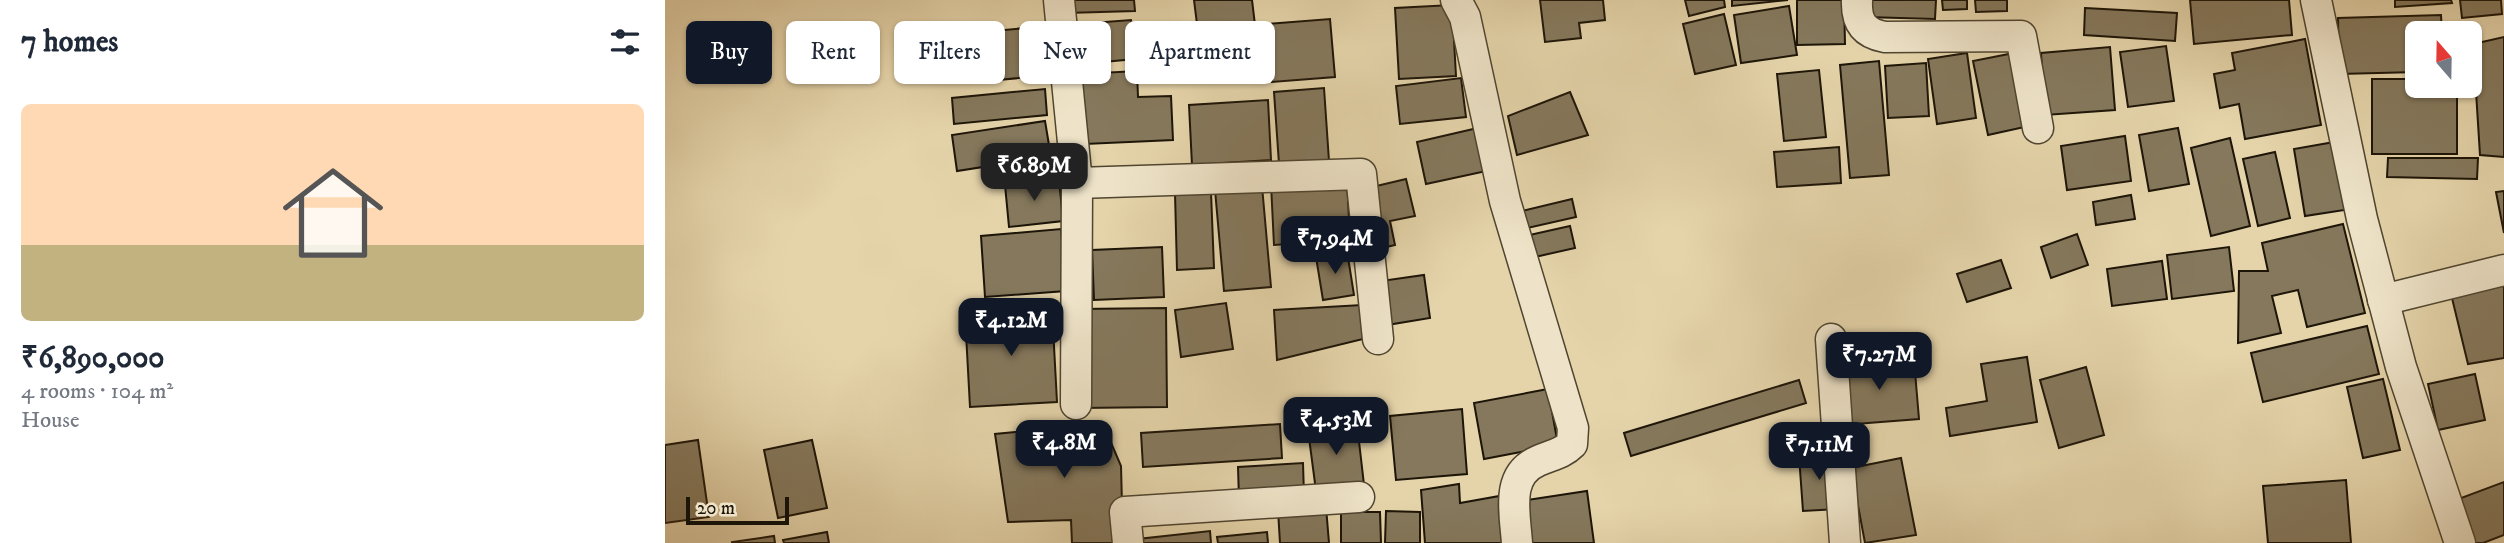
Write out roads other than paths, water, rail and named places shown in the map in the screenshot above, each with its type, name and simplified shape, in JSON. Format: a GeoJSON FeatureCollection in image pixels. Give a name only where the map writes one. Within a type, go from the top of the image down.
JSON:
{"type":"FeatureCollection","features":[{"type":"Feature","properties":{"kind":"street"},"geometry":{"type":"LineString","coordinates":[[1059,0],[1077,183],[1076,404]]}},
{"type":"Feature","properties":{"kind":"street"},"geometry":{"type":"LineString","coordinates":[[1456,0],[1465,17],[1505,201],[1573,428],[1572,444],[1563,452],[1536,462],[1519,474],[1514,491],[1517,543]]}},
{"type":"Feature","properties":{"kind":"street"},"geometry":{"type":"LineString","coordinates":[[1857,0],[1861,25],[1869,34],[1885,37],[2021,36],[2038,128]]}},
{"type":"Feature","properties":{"kind":"street"},"geometry":{"type":"LineString","coordinates":[[2316,0],[2362,219],[2383,300],[2401,367],[2460,543]]}},
{"type":"Feature","properties":{"kind":"street"},"geometry":{"type":"LineString","coordinates":[[1077,183],[1361,174],[1378,339]]}},
{"type":"Feature","properties":{"kind":"street"},"geometry":{"type":"LineString","coordinates":[[2383,300],[2504,270]]}},
{"type":"Feature","properties":{"kind":"street"},"geometry":{"type":"LineString","coordinates":[[1831,339],[1845,543]]}},
{"type":"Feature","properties":{"kind":"street"},"geometry":{"type":"LineString","coordinates":[[1128,543],[1125,512],[1359,497]]}}]}
